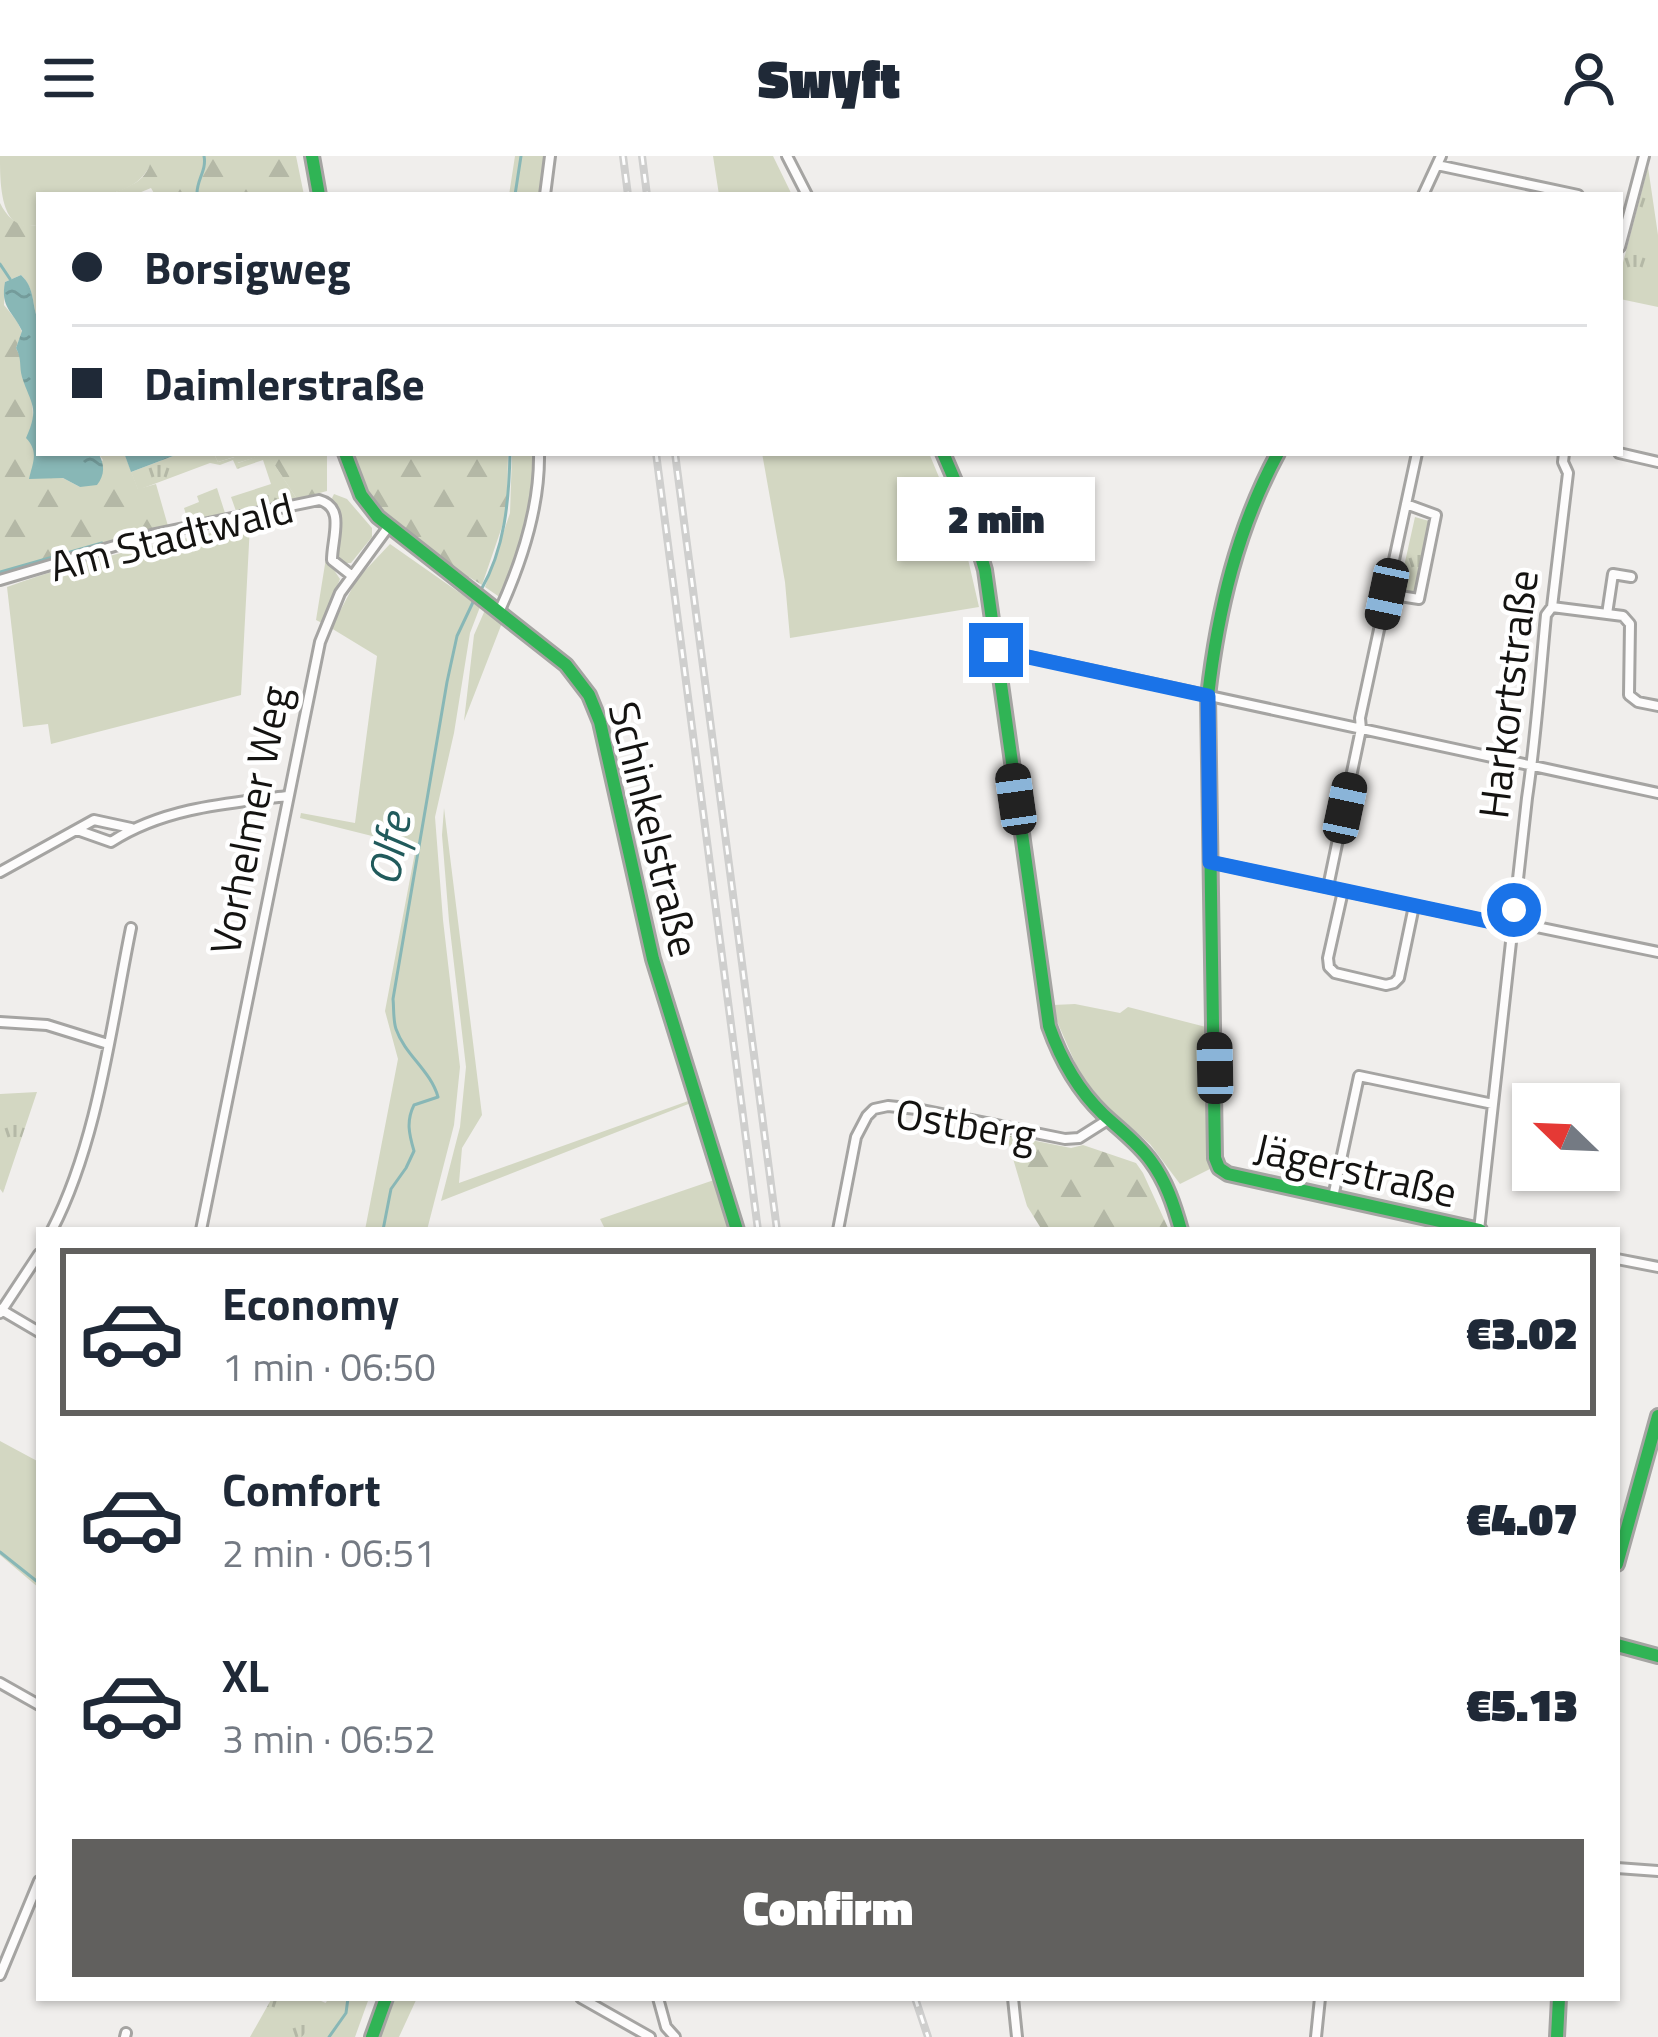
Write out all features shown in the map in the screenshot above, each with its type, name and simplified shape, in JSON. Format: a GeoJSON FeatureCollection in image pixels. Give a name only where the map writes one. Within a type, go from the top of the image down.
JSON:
{"type":"FeatureCollection","features":[{"type":"Feature","properties":{"kind":"street"},"geometry":{"type":"LineString","coordinates":[[312,156],[318,192]]}},
{"type":"Feature","properties":{"kind":"street"},"geometry":{"type":"LineString","coordinates":[[545,192],[550,156]]}},
{"type":"Feature","properties":{"kind":"street"},"geometry":{"type":"LineString","coordinates":[[787,156],[805,192]]}},
{"type":"Feature","properties":{"kind":"street"},"geometry":{"type":"LineString","coordinates":[[1623,236],[1645,156]]}},
{"type":"Feature","properties":{"kind":"street"},"geometry":{"type":"LineString","coordinates":[[1425,192],[1440,161],[1566,192]]}},
{"type":"Feature","properties":{"kind":"street"},"geometry":{"type":"LineString","coordinates":[[1623,205],[1631,206]]}},
{"type":"Feature","properties":{"kind":"street"},"geometry":{"type":"LineString","coordinates":[[1623,454],[1658,462]]}},
{"type":"Feature","properties":{"kind":"street"},"geometry":{"type":"LineString","coordinates":[[346,456],[361,495],[389,526]]}},
{"type":"Feature","properties":{"kind":"street"},"geometry":{"type":"LineString","coordinates":[[499,612],[522,556],[539,456]]}},
{"type":"Feature","properties":{"kind":"street"},"geometry":{"type":"LineString","coordinates":[[944,456],[968,508],[986,570],[1049,1026],[1065,1065],[1084,1094],[1144,1153],[1169,1190],[1180,1227]]}},
{"type":"Feature","properties":{"kind":"street"},"geometry":{"type":"LineString","coordinates":[[1276,456],[1236,550],[1219,623],[1208,696],[1210,862],[1658,952]]}},
{"type":"Feature","properties":{"kind":"street"},"geometry":{"type":"LineString","coordinates":[[1328,887],[1416,456]]}},
{"type":"Feature","properties":{"kind":"street","name":"Harkortstraße"},"geometry":{"type":"LineString","coordinates":[[1479,1227],[1546,615],[1552,607],[1568,473],[1564,456]]}},
{"type":"Feature","properties":{"kind":"street","name":"Am Stadtwald"},"geometry":{"type":"LineString","coordinates":[[0,580],[155,534],[319,500],[330,503],[336,513],[332,560],[351,575]]}},
{"type":"Feature","properties":{"kind":"street"},"geometry":{"type":"LineString","coordinates":[[1387,594],[1419,598],[1424,578],[1436,515],[1406,504]]}},
{"type":"Feature","properties":{"kind":"street","name":"Vorhelmer Weg"},"geometry":{"type":"LineString","coordinates":[[202,1227],[320,642],[351,575],[389,526]]}},
{"type":"Feature","properties":{"kind":"street","name":"Schinkelstraße"},"geometry":{"type":"LineString","coordinates":[[389,526],[566,664],[589,695],[601,722],[653,959],[736,1227]]}},
{"type":"Feature","properties":{"kind":"street"},"geometry":{"type":"LineString","coordinates":[[1607,614],[1613,574],[1631,577]]}},
{"type":"Feature","properties":{"kind":"street"},"geometry":{"type":"LineString","coordinates":[[1552,607],[1623,616],[1630,624],[1630,695],[1658,706]]}},
{"type":"Feature","properties":{"kind":"street"},"geometry":{"type":"LineString","coordinates":[[996,650],[1658,793]]}},
{"type":"Feature","properties":{"kind":"street"},"geometry":{"type":"LineString","coordinates":[[77,830],[111,842],[160,818],[288,796]]}},
{"type":"Feature","properties":{"kind":"street"},"geometry":{"type":"LineString","coordinates":[[0,872],[94,820],[132,828]]}},
{"type":"Feature","properties":{"kind":"street","name":"Jägerstraße"},"geometry":{"type":"LineString","coordinates":[[1210,862],[1215,1158],[1219,1168],[1228,1174],[1465,1227]]}},
{"type":"Feature","properties":{"kind":"street"},"geometry":{"type":"LineString","coordinates":[[1342,891],[1329,967],[1335,974],[1386,985],[1399,978],[1414,906]]}},
{"type":"Feature","properties":{"kind":"street"},"geometry":{"type":"LineString","coordinates":[[54,1227],[84,1150],[131,928]]}},
{"type":"Feature","properties":{"kind":"street"},"geometry":{"type":"LineString","coordinates":[[0,1022],[47,1025],[108,1044]]}},
{"type":"Feature","properties":{"kind":"street"},"geometry":{"type":"LineString","coordinates":[[1332,1198],[1359,1076],[1492,1104]]}},
{"type":"Feature","properties":{"kind":"street","name":"Ostberg"},"geometry":{"type":"LineString","coordinates":[[839,1227],[856,1138],[874,1109],[917,1109],[1065,1139],[1079,1138],[1109,1119]]}},
{"type":"Feature","properties":{"kind":"street"},"geometry":{"type":"LineString","coordinates":[[36,1258],[0,1311],[36,1330]]}},
{"type":"Feature","properties":{"kind":"street"},"geometry":{"type":"LineString","coordinates":[[1620,1260],[1658,1268]]}},
{"type":"Feature","properties":{"kind":"street"},"geometry":{"type":"LineString","coordinates":[[1620,1552],[1658,1417]]}},
{"type":"Feature","properties":{"kind":"street"},"geometry":{"type":"LineString","coordinates":[[1620,1499],[1633,1501]]}},
{"type":"Feature","properties":{"kind":"street"},"geometry":{"type":"LineString","coordinates":[[1620,1646],[1658,1656]]}},
{"type":"Feature","properties":{"kind":"street"},"geometry":{"type":"LineString","coordinates":[[0,1683],[36,1703]]}},
{"type":"Feature","properties":{"kind":"street"},"geometry":{"type":"LineString","coordinates":[[1620,1868],[1658,1871]]}},
{"type":"Feature","properties":{"kind":"street"},"geometry":{"type":"LineString","coordinates":[[0,1975],[36,1888]]}},
{"type":"Feature","properties":{"kind":"street"},"geometry":{"type":"LineString","coordinates":[[372,2037],[385,2001]]}},
{"type":"Feature","properties":{"kind":"street"},"geometry":{"type":"LineString","coordinates":[[586,2001],[650,2037]]}},
{"type":"Feature","properties":{"kind":"street"},"geometry":{"type":"LineString","coordinates":[[659,2001],[666,2026],[675,2037]]}},
{"type":"Feature","properties":{"kind":"street"},"geometry":{"type":"LineString","coordinates":[[1013,2001],[1018,2037]]}},
{"type":"Feature","properties":{"kind":"street"},"geometry":{"type":"LineString","coordinates":[[1316,2037],[1320,2001]]}},
{"type":"Feature","properties":{"kind":"street"},"geometry":{"type":"LineString","coordinates":[[1557,2037],[1559,2001]]}},
{"type":"Feature","properties":{"kind":"green space"},"geometry":{"type":"Polygon","coordinates":[[[0,156],[153,159],[145,174],[120,191],[36,192],[36,224],[26,226],[10,216],[0,156]]]}},
{"type":"Feature","properties":{"kind":"green space"},"geometry":{"type":"Polygon","coordinates":[[[152,156],[296,156],[303,192],[153,192],[151,188],[116,192],[131,186],[152,156]]]}},
{"type":"Feature","properties":{"kind":"green space"},"geometry":{"type":"Polygon","coordinates":[[[515,156],[546,156],[540,192],[509,192],[515,156]]]}},
{"type":"Feature","properties":{"kind":"green space"},"geometry":{"type":"Polygon","coordinates":[[[713,156],[773,156],[791,192],[719,192],[713,156]]]}},
{"type":"Feature","properties":{"kind":"green space"},"geometry":{"type":"Polygon","coordinates":[[[1648,167],[1658,235],[1658,307],[1623,300],[1623,263],[1648,167]]]}},
{"type":"Feature","properties":{"kind":"green space"},"geometry":{"type":"Polygon","coordinates":[[[0,203],[16,222],[36,224],[36,311],[21,275],[5,282],[4,305],[22,332],[16,348],[32,398],[35,457],[80,487],[103,460],[100,456],[125,456],[138,489],[156,484],[168,526],[0,575],[0,203]]]}},
{"type":"Feature","properties":{"kind":"green space"},"geometry":{"type":"Polygon","coordinates":[[[173,456],[215,456],[218,462],[235,457],[238,463],[269,456],[297,499],[236,511],[231,497],[271,484],[263,460],[237,469],[233,460],[220,465],[210,463],[138,490],[131,472],[173,456]]]}},
{"type":"Feature","properties":{"kind":"green space"},"geometry":{"type":"Polygon","coordinates":[[[215,456],[260,456],[237,463],[234,457],[218,462],[215,456]]]}},
{"type":"Feature","properties":{"kind":"green space"},"geometry":{"type":"Polygon","coordinates":[[[268,456],[327,456],[327,491],[297,499],[268,456]]]}},
{"type":"Feature","properties":{"kind":"green space"},"geometry":{"type":"Polygon","coordinates":[[[351,456],[508,456],[507,512],[482,585],[469,577],[466,580],[384,517],[356,474],[351,456]]]}},
{"type":"Feature","properties":{"kind":"green space"},"geometry":{"type":"Polygon","coordinates":[[[512,456],[535,456],[525,525],[498,596],[485,587],[510,513],[512,456]]]}},
{"type":"Feature","properties":{"kind":"green space"},"geometry":{"type":"Polygon","coordinates":[[[763,456],[930,456],[962,533],[979,607],[790,638],[763,456]]]}},
{"type":"Feature","properties":{"kind":"green space"},"geometry":{"type":"Polygon","coordinates":[[[217,488],[225,513],[188,521],[184,508],[217,488]]]}},
{"type":"Feature","properties":{"kind":"green space"},"geometry":{"type":"Polygon","coordinates":[[[334,494],[347,499],[372,528],[372,537],[351,563],[343,563],[337,555],[341,512],[334,494]]]}},
{"type":"Feature","properties":{"kind":"green space"},"geometry":{"type":"Polygon","coordinates":[[[1415,517],[1429,521],[1414,592],[1399,589],[1415,517]]]}},
{"type":"Feature","properties":{"kind":"green space"},"geometry":{"type":"Polygon","coordinates":[[[250,525],[241,695],[51,744],[48,724],[23,727],[7,587],[97,559],[250,525]]]}},
{"type":"Feature","properties":{"kind":"green space"},"geometry":{"type":"Polygon","coordinates":[[[390,544],[480,607],[470,633],[435,817],[460,1067],[454,1125],[428,1227],[366,1227],[398,1059],[385,1011],[416,847],[300,818],[301,813],[355,823],[377,656],[331,628],[357,579],[390,544]]]}},
{"type":"Feature","properties":{"kind":"green space"},"geometry":{"type":"Polygon","coordinates":[[[326,558],[340,579],[322,623],[316,620],[326,558]]]}},
{"type":"Feature","properties":{"kind":"green space"},"geometry":{"type":"Polygon","coordinates":[[[485,610],[502,623],[464,721],[474,635],[485,610]]]}},
{"type":"Feature","properties":{"kind":"green space"},"geometry":{"type":"Polygon","coordinates":[[[444,808],[482,1115],[462,1148],[459,1183],[691,1103],[441,1201],[460,1127],[466,1067],[449,921],[444,808]]]}},
{"type":"Feature","properties":{"kind":"green space"},"geometry":{"type":"Polygon","coordinates":[[[1075,1004],[1120,1013],[1128,1007],[1206,1027],[1206,1157],[1210,1169],[1180,1184],[1150,1144],[1103,1103],[1079,1072],[1056,1019],[1053,1005],[1075,1004]]]}},
{"type":"Feature","properties":{"kind":"green space"},"geometry":{"type":"Polygon","coordinates":[[[37,1092],[3,1193],[0,1094],[37,1092]]]}},
{"type":"Feature","properties":{"kind":"green space"},"geometry":{"type":"Polygon","coordinates":[[[1006,1135],[1071,1148],[1083,1145],[1136,1163],[1168,1227],[1040,1227],[1027,1206],[1006,1135]]]}},
{"type":"Feature","properties":{"kind":"green space"},"geometry":{"type":"Polygon","coordinates":[[[714,1180],[729,1227],[604,1227],[600,1219],[714,1180]]]}},
{"type":"Feature","properties":{"kind":"green space"},"geometry":{"type":"Polygon","coordinates":[[[0,1441],[36,1460],[36,1585],[0,1555],[0,1441]]]}},
{"type":"Feature","properties":{"kind":"green space"},"geometry":{"type":"Polygon","coordinates":[[[270,2001],[328,2004],[302,2037],[250,2037],[270,2001]]]}},
{"type":"Feature","properties":{"kind":"green space"},"geometry":{"type":"Polygon","coordinates":[[[327,2001],[368,2001],[355,2037],[302,2037],[327,2001]]]}},
{"type":"Feature","properties":{"kind":"green space"},"geometry":{"type":"Polygon","coordinates":[[[393,2001],[416,2001],[399,2037],[379,2037],[393,2001]]]}},
{"type":"Feature","properties":{"kind":"water"},"geometry":{"type":"Polygon","coordinates":[[[21,275],[36,311],[36,456],[100,456],[103,469],[97,485],[80,487],[63,478],[29,479],[34,453],[26,438],[33,406],[16,348],[22,331],[6,304],[5,282],[21,275]]]}},
{"type":"Feature","properties":{"kind":"water"},"geometry":{"type":"Polygon","coordinates":[[[125,456],[173,456],[131,472],[125,456]]]}},
{"type":"Feature","properties":{"kind":"waterway"},"geometry":{"type":"LineString","coordinates":[[197,192],[204,156]]}},
{"type":"Feature","properties":{"kind":"waterway","name":"Olfe"},"geometry":{"type":"LineString","coordinates":[[515,192],[521,156]]}},
{"type":"Feature","properties":{"kind":"waterway"},"geometry":{"type":"LineString","coordinates":[[0,264],[10,279]]}},
{"type":"Feature","properties":{"kind":"waterway","name":"Olfe"},"geometry":{"type":"LineString","coordinates":[[481,590],[496,558],[504,524],[510,456]]}},
{"type":"Feature","properties":{"kind":"waterway"},"geometry":{"type":"LineString","coordinates":[[0,572],[102,543]]}},
{"type":"Feature","properties":{"kind":"waterway","name":"Olfe"},"geometry":{"type":"LineString","coordinates":[[384,1227],[391,1189],[414,1151],[411,1111],[414,1105],[438,1097],[400,1038],[393,999],[447,682],[457,636],[475,598]]}},
{"type":"Feature","properties":{"kind":"waterway"},"geometry":{"type":"LineString","coordinates":[[0,1552],[36,1581]]}},
{"type":"Feature","properties":{"kind":"waterway","name":"Olfe"},"geometry":{"type":"LineString","coordinates":[[329,2037],[346,2013],[348,2001]]}},
{"type":"Feature","properties":{"kind":"railway"},"geometry":{"type":"LineString","coordinates":[[623,156],[628,192]]}},
{"type":"Feature","properties":{"kind":"railway"},"geometry":{"type":"LineString","coordinates":[[642,156],[647,192]]}},
{"type":"Feature","properties":{"kind":"railway"},"geometry":{"type":"LineString","coordinates":[[656,456],[758,1227]]}},
{"type":"Feature","properties":{"kind":"railway"},"geometry":{"type":"LineString","coordinates":[[675,456],[777,1227]]}},
{"type":"Feature","properties":{"kind":"railway"},"geometry":{"type":"LineString","coordinates":[[916,2001],[928,2037]]}},
{"type":"Feature","properties":{"kind":"traffic: fast"},"geometry":{"type":"LineString","coordinates":[[312,156],[318,192]]}},
{"type":"Feature","properties":{"kind":"traffic: fast"},"geometry":{"type":"LineString","coordinates":[[346,456],[361,495],[378,517],[566,665],[589,695],[600,722],[653,959],[736,1227]]}},
{"type":"Feature","properties":{"kind":"traffic: fast"},"geometry":{"type":"LineString","coordinates":[[944,456],[985,570],[1049,1026],[1085,1094],[1156,1169],[1180,1227]]}},
{"type":"Feature","properties":{"kind":"traffic: fast"},"geometry":{"type":"LineString","coordinates":[[1277,456],[1231,571],[1208,696],[1215,1158],[1228,1174],[1466,1227]]}},
{"type":"Feature","properties":{"kind":"traffic: fast"},"geometry":{"type":"LineString","coordinates":[[1620,1553],[1658,1416]]}},
{"type":"Feature","properties":{"kind":"traffic: fast"},"geometry":{"type":"LineString","coordinates":[[1620,1646],[1658,1656]]}},
{"type":"Feature","properties":{"kind":"traffic: fast"},"geometry":{"type":"LineString","coordinates":[[372,2037],[385,2001]]}},
{"type":"Feature","properties":{"kind":"traffic: fast"},"geometry":{"type":"LineString","coordinates":[[1557,2037],[1559,2001]]}},
{"type":"Feature","properties":{"kind":"route"},"geometry":{"type":"LineString","coordinates":[[996,650],[1208,696],[1210,862],[1501,924],[1513,924],[1514,910]]}}]}
